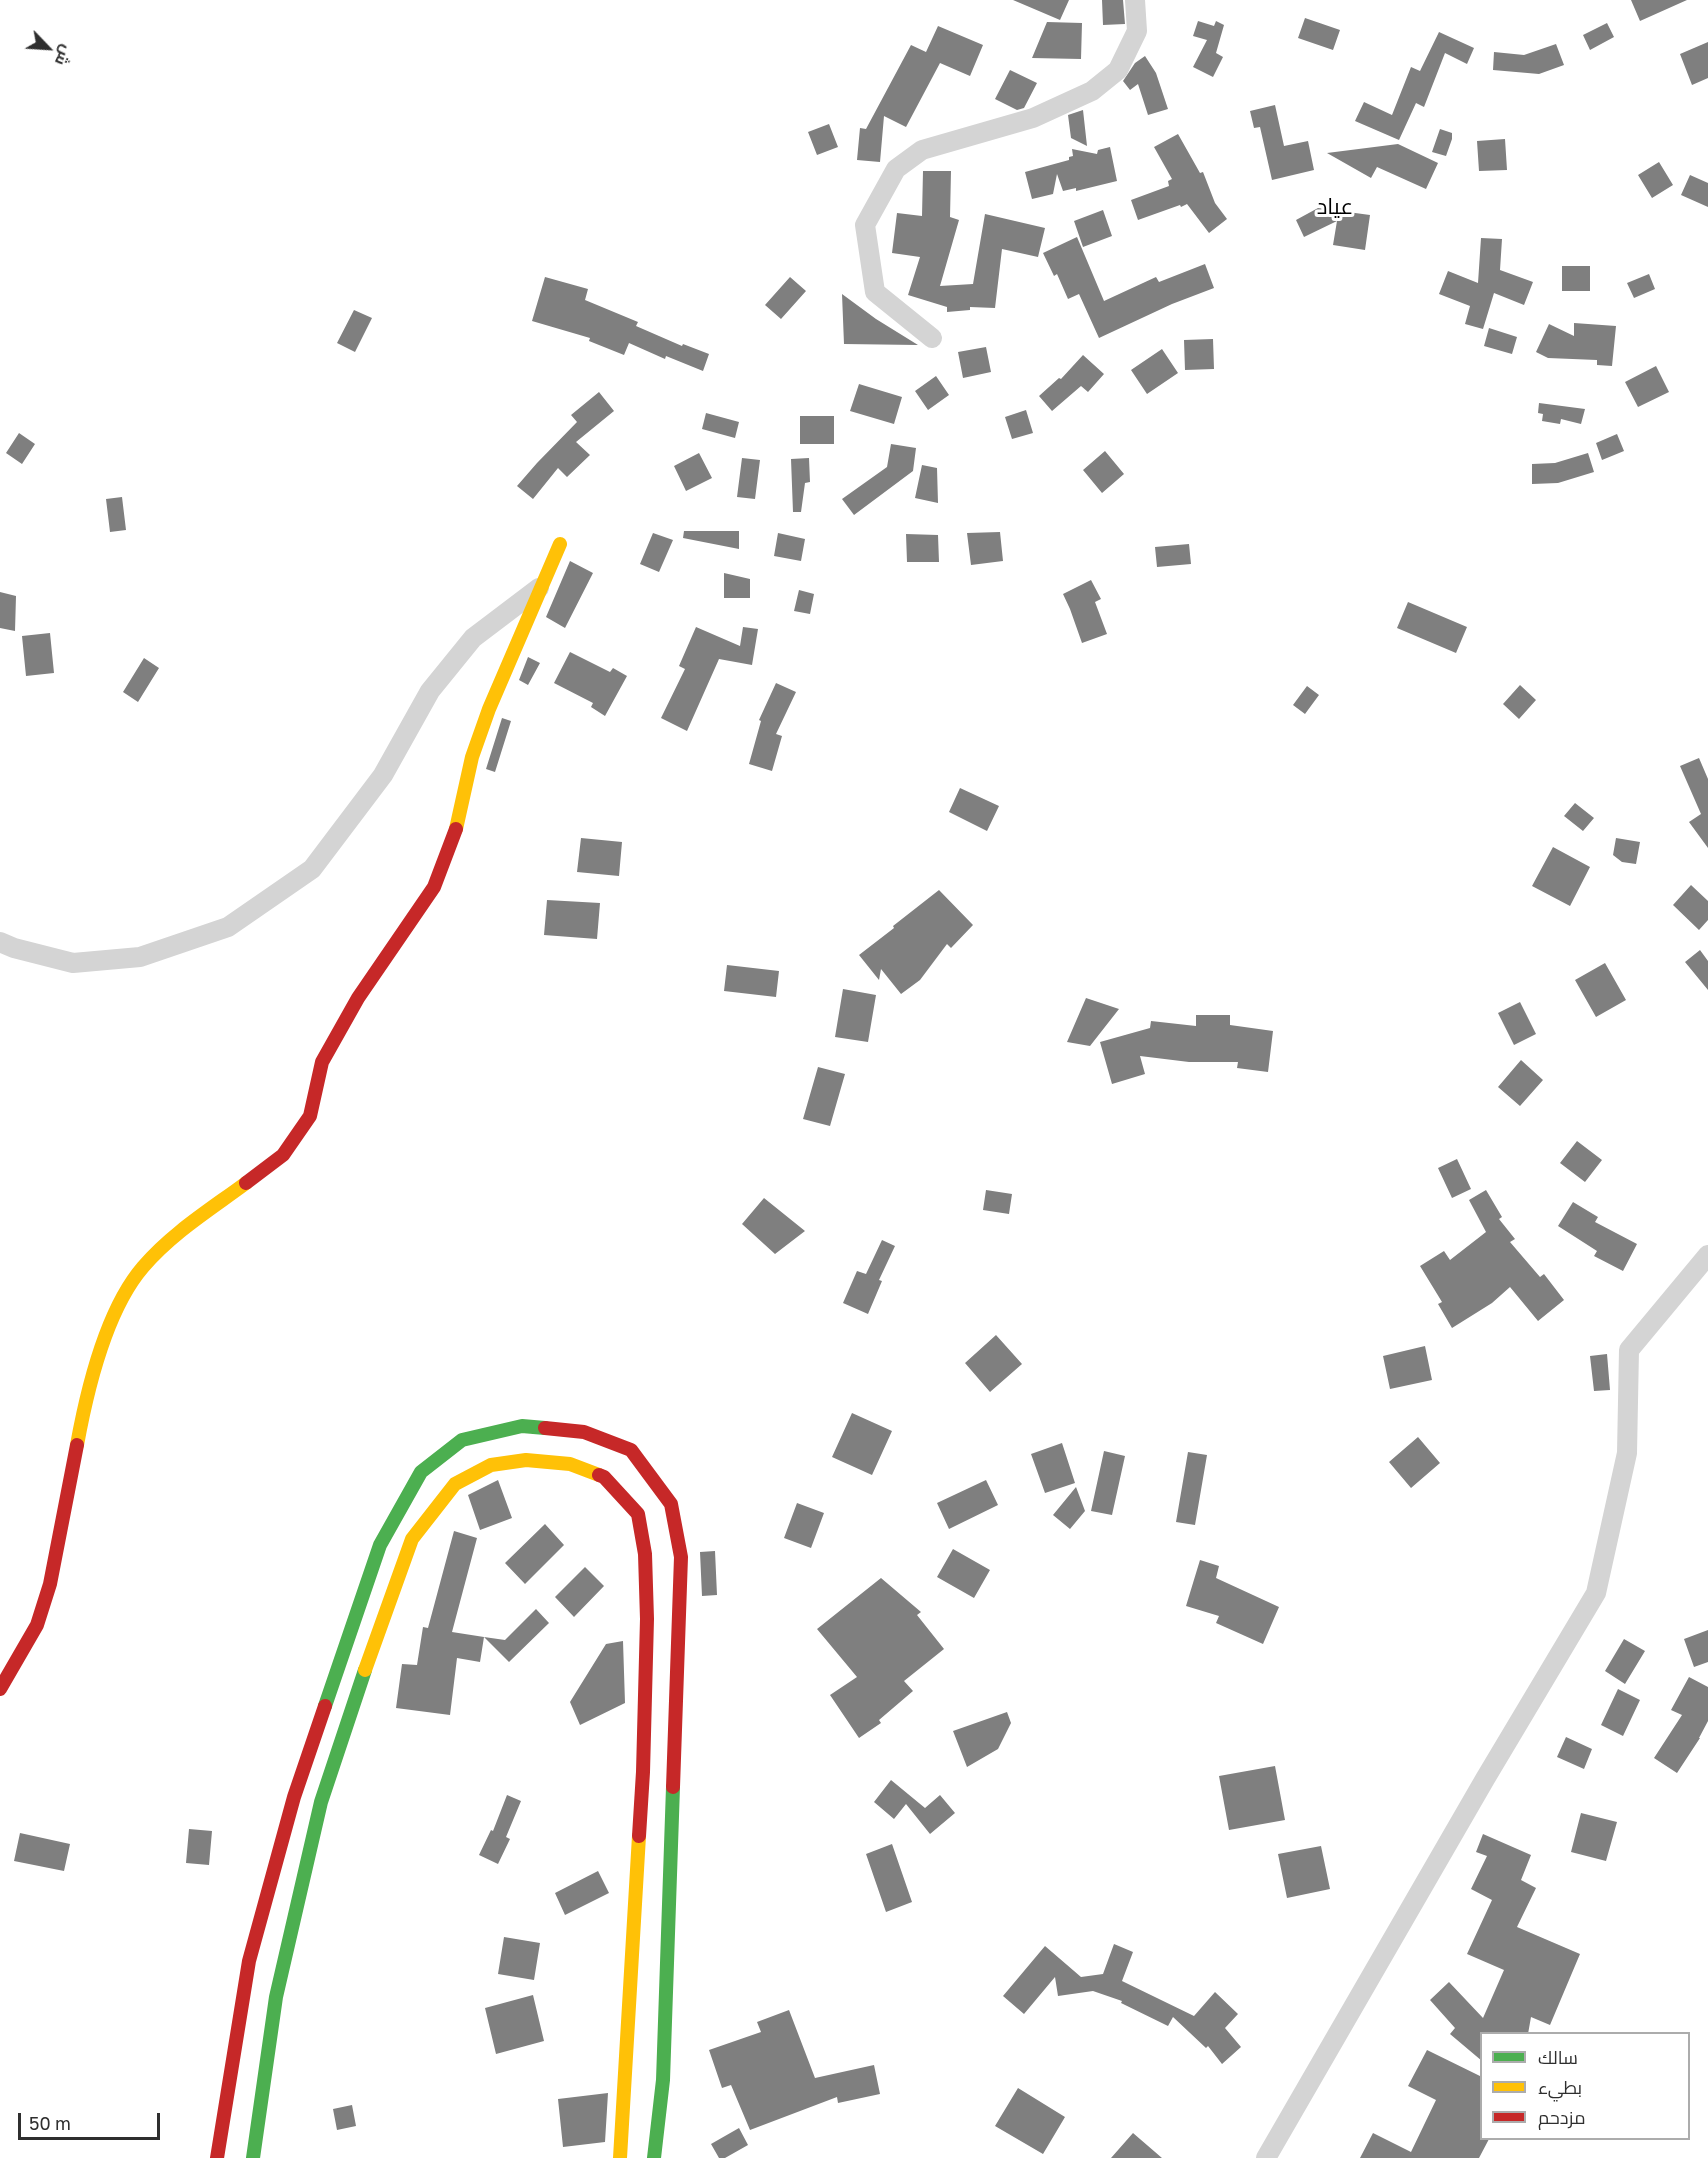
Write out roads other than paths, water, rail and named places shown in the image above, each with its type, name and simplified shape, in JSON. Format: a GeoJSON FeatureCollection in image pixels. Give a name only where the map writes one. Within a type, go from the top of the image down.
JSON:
{"type":"FeatureCollection","features":[{"type":"Feature","properties":{"kind":"street"},"geometry":{"type":"LineString","coordinates":[[932,338],[875,292],[865,225],[896,169],[922,150],[1033,118],[1092,91],[1119,70],[1137,31],[1135,0]]}},
{"type":"Feature","properties":{"kind":"street"},"geometry":{"type":"LineString","coordinates":[[0,1689],[37,1625],[50,1584],[86,1397],[107,1334],[124,1295],[143,1267],[178,1233],[283,1155],[310,1116],[322,1062],[358,998],[434,887],[456,829],[472,757],[489,709],[539,588],[560,544]]}},
{"type":"Feature","properties":{"kind":"street"},"geometry":{"type":"LineString","coordinates":[[0,942],[14,948],[73,963],[140,957],[228,927],[312,869],[383,775],[429,691],[473,638],[539,588]]}},
{"type":"Feature","properties":{"kind":"street"},"geometry":{"type":"LineString","coordinates":[[1266,2158],[1485,1779],[1596,1593],[1627,1453],[1629,1350],[1708,1255]]}},
{"type":"Feature","properties":{"kind":"street"},"geometry":{"type":"LineString","coordinates":[[217,2158],[249,1961],[294,1797],[380,1545],[421,1472],[462,1440],[522,1426],[584,1432],[631,1450],[671,1504],[681,1557],[663,2080],[654,2158]]}},
{"type":"Feature","properties":{"kind":"street"},"geometry":{"type":"LineString","coordinates":[[253,2158],[276,1997],[321,1802],[377,1633],[412,1539],[455,1484],[492,1465],[526,1460],[570,1464],[604,1477],[638,1514],[645,1554],[647,1619],[642,1772],[620,2158]]}},
{"type":"Feature","properties":{"kind":"district","name":"عياد"},"geometry":{"type":"Point","coordinates":[1335,207]}}]}
